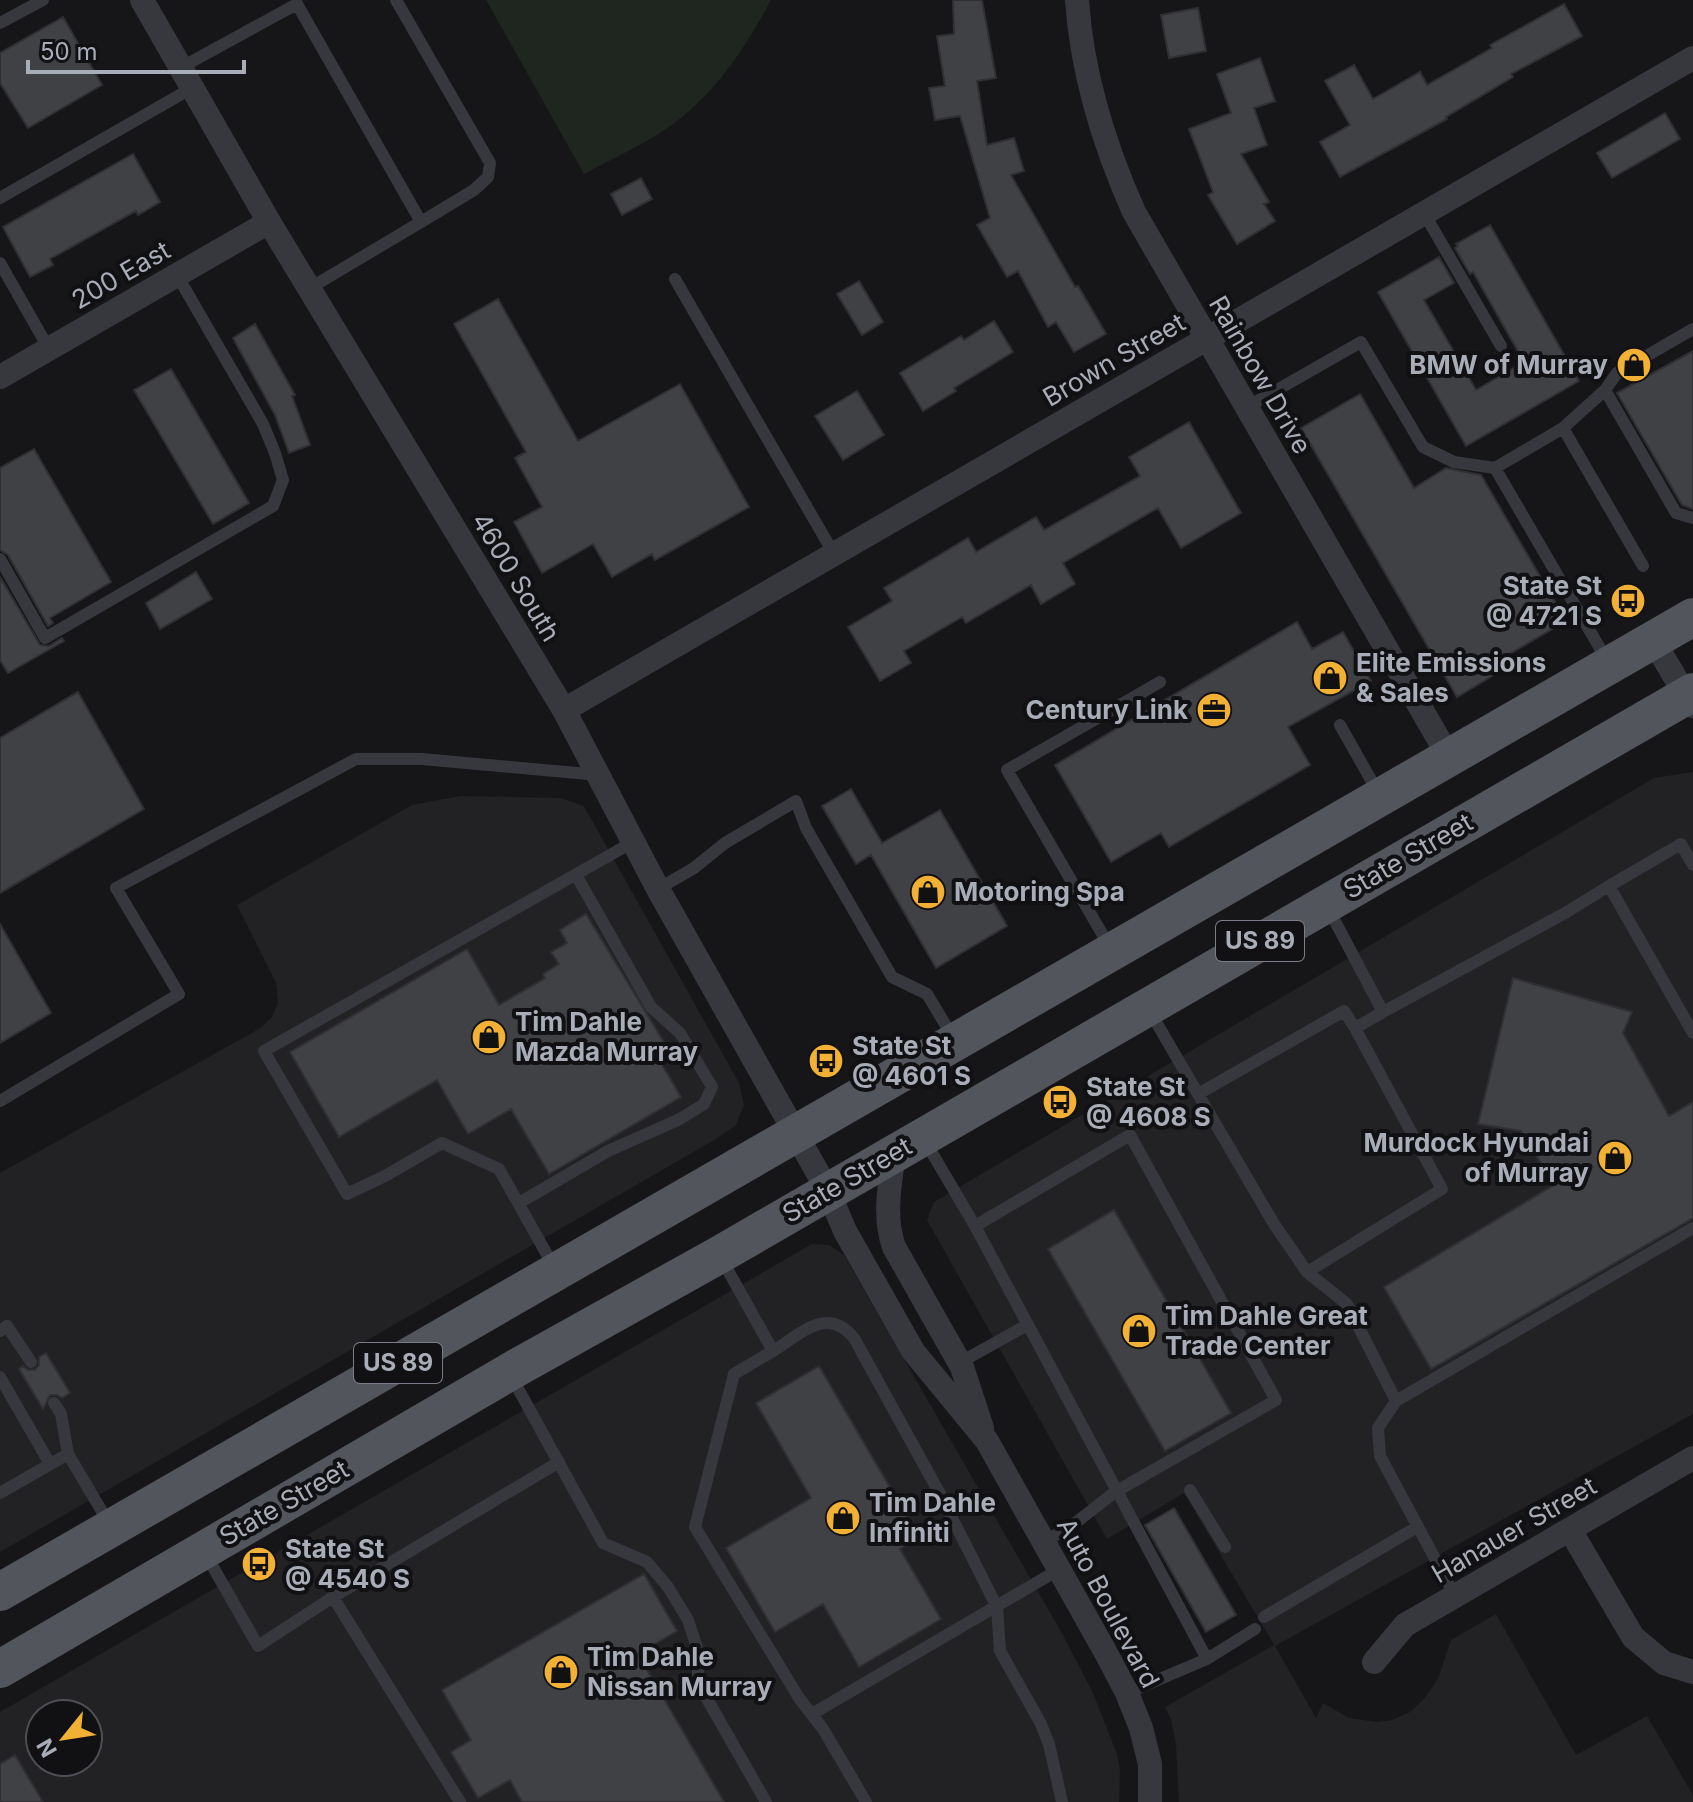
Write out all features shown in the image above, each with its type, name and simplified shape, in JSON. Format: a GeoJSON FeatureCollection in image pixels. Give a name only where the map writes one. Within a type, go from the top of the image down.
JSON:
{"type":"FeatureCollection","features":[{"type":"Feature","properties":{"kind":"main road","name":"US 89"},"geometry":{"type":"LineString","coordinates":[[2,1587],[111,1528],[1693,617]]}},
{"type":"Feature","properties":{"kind":"main road","name":"State Street"},"geometry":{"type":"LineString","coordinates":[[0,1669],[509,1372],[719,1255],[1326,904],[1691,699]]}},
{"type":"Feature","properties":{"kind":"street","name":"4600 South"},"geometry":{"type":"LineString","coordinates":[[142,0],[269,222],[564,710],[658,889],[828,1191]]}},
{"type":"Feature","properties":{"kind":"street","name":"Rainbow Drive"},"geometry":{"type":"LineString","coordinates":[[1077,0],[1094,102],[1119,178],[1151,244],[1449,757]]}},
{"type":"Feature","properties":{"kind":"street","name":"Brown Street"},"geometry":{"type":"LineString","coordinates":[[564,710],[1693,58]]}},
{"type":"Feature","properties":{"kind":"street","name":"200 East"},"geometry":{"type":"LineString","coordinates":[[0,377],[269,222]]}},
{"type":"Feature","properties":{"kind":"street"},"geometry":{"type":"LineString","coordinates":[[1653,640],[1691,699]]}},
{"type":"Feature","properties":{"kind":"street","name":"Auto Boulevard"},"geometry":{"type":"LineString","coordinates":[[908,1145],[887,1207],[889,1233],[894,1247],[959,1363],[987,1441],[1127,1693],[1141,1728],[1150,1764],[1150,1802]]}},
{"type":"Feature","properties":{"kind":"street","name":"Auto Boulevard"},"geometry":{"type":"LineString","coordinates":[[828,1191],[845,1231],[913,1351],[987,1441]]}},
{"type":"Feature","properties":{"kind":"street","name":"Hanauer Street"},"geometry":{"type":"LineString","coordinates":[[1374,1662],[1405,1625],[1693,1458]]}},
{"type":"Feature","properties":{"kind":"street"},"geometry":{"type":"LineString","coordinates":[[1570,1530],[1633,1637],[1664,1663],[1693,1672]]}},
{"type":"Feature","properties":{"kind":"lane"},"geometry":{"type":"LineString","coordinates":[[0,23],[43,0]]}},
{"type":"Feature","properties":{"kind":"lane"},"geometry":{"type":"LineString","coordinates":[[310,288],[474,190],[488,177],[490,163],[396,0]]}},
{"type":"Feature","properties":{"kind":"lane"},"geometry":{"type":"LineString","coordinates":[[0,198],[301,2],[421,222]]}},
{"type":"Feature","properties":{"kind":"lane"},"geometry":{"type":"LineString","coordinates":[[1424,213],[1501,346]]}},
{"type":"Feature","properties":{"kind":"lane"},"geometry":{"type":"LineString","coordinates":[[0,263],[49,349]]}},
{"type":"Feature","properties":{"kind":"lane"},"geometry":{"type":"LineString","coordinates":[[0,559],[45,638],[273,506],[283,480],[263,424],[177,275]]}},
{"type":"Feature","properties":{"kind":"lane"},"geometry":{"type":"LineString","coordinates":[[675,279],[834,554]]}},
{"type":"Feature","properties":{"kind":"lane"},"geometry":{"type":"LineString","coordinates":[[1247,407],[1361,342],[1423,447],[1454,462],[1495,468],[1563,428],[1605,390],[1617,373],[1693,329]]}},
{"type":"Feature","properties":{"kind":"lane"},"geometry":{"type":"LineString","coordinates":[[1605,390],[1676,513],[1693,518]]}},
{"type":"Feature","properties":{"kind":"lane"},"geometry":{"type":"LineString","coordinates":[[1563,428],[1643,566]]}},
{"type":"Feature","properties":{"kind":"lane"},"geometry":{"type":"LineString","coordinates":[[1495,468],[1609,665]]}},
{"type":"Feature","properties":{"kind":"lane"},"geometry":{"type":"LineString","coordinates":[[1112,952],[1007,770],[1160,682]]}},
{"type":"Feature","properties":{"kind":"lane"},"geometry":{"type":"LineString","coordinates":[[1340,725],[1381,797]]}},
{"type":"Feature","properties":{"kind":"lane"},"geometry":{"type":"LineString","coordinates":[[0,1101],[179,994],[116,888],[356,759],[422,759],[599,775]]}},
{"type":"Feature","properties":{"kind":"lane"},"geometry":{"type":"LineString","coordinates":[[658,889],[694,868],[725,843],[796,801],[806,828],[892,977],[927,994],[956,1042]]}},
{"type":"Feature","properties":{"kind":"lane"},"geometry":{"type":"LineString","coordinates":[[557,1272],[499,1169],[442,1143],[347,1194],[264,1051],[633,842]]}},
{"type":"Feature","properties":{"kind":"lane"},"geometry":{"type":"LineString","coordinates":[[1355,1028],[1565,913],[1681,844],[1693,865]]}},
{"type":"Feature","properties":{"kind":"lane"},"geometry":{"type":"LineString","coordinates":[[519,1203],[608,1151],[692,1112],[704,1104],[712,1087],[680,1033],[651,1007],[576,875]]}},
{"type":"Feature","properties":{"kind":"lane"},"geometry":{"type":"LineString","coordinates":[[1609,886],[1693,1033]]}},
{"type":"Feature","properties":{"kind":"lane"},"geometry":{"type":"LineString","coordinates":[[1326,904],[1383,1012]]}},
{"type":"Feature","properties":{"kind":"lane"},"geometry":{"type":"LineString","coordinates":[[1147,1007],[1274,1224],[1307,1272],[1347,1304],[1396,1401]]}},
{"type":"Feature","properties":{"kind":"lane"},"geometry":{"type":"LineString","coordinates":[[1198,1094],[1344,1011],[1355,1028],[1442,1189],[1307,1272]]}},
{"type":"Feature","properties":{"kind":"lane"},"geometry":{"type":"LineString","coordinates":[[975,1226],[1130,1135],[1276,1400],[1115,1492],[1074,1524],[1044,1542]]}},
{"type":"Feature","properties":{"kind":"lane"},"geometry":{"type":"LineString","coordinates":[[908,1145],[975,1226],[1207,1659]]}},
{"type":"Feature","properties":{"kind":"lane"},"geometry":{"type":"LineString","coordinates":[[1455,1596],[1380,1456],[1378,1428],[1396,1401],[1693,1228]]}},
{"type":"Feature","properties":{"kind":"lane"},"geometry":{"type":"LineString","coordinates":[[719,1255],[773,1351]]}},
{"type":"Feature","properties":{"kind":"lane"},"geometry":{"type":"LineString","coordinates":[[866,1802],[695,1527],[734,1374],[820,1323],[830,1321],[846,1329],[854,1338],[940,1494],[997,1607],[1000,1651],[1049,1744],[1062,1802]]}},
{"type":"Feature","properties":{"kind":"lane"},"geometry":{"type":"LineString","coordinates":[[959,1363],[1027,1325]]}},
{"type":"Feature","properties":{"kind":"lane"},"geometry":{"type":"LineString","coordinates":[[0,1331],[7,1326],[31,1362]]}},
{"type":"Feature","properties":{"kind":"lane"},"geometry":{"type":"LineString","coordinates":[[509,1372],[603,1543],[647,1562],[668,1587],[688,1620],[698,1651],[698,1683],[766,1802]]}},
{"type":"Feature","properties":{"kind":"lane"},"geometry":{"type":"LineString","coordinates":[[0,1377],[50,1464]]}},
{"type":"Feature","properties":{"kind":"lane"},"geometry":{"type":"LineString","coordinates":[[54,1403],[61,1414],[68,1454],[111,1528]]}},
{"type":"Feature","properties":{"kind":"lane"},"geometry":{"type":"LineString","coordinates":[[0,1493],[68,1454]]}},
{"type":"Feature","properties":{"kind":"lane"},"geometry":{"type":"LineString","coordinates":[[204,1550],[258,1646],[333,1597],[559,1462]]}},
{"type":"Feature","properties":{"kind":"lane"},"geometry":{"type":"LineString","coordinates":[[1190,1490],[1225,1547]]}},
{"type":"Feature","properties":{"kind":"lane"},"geometry":{"type":"LineString","coordinates":[[1264,1617],[1417,1527]]}},
{"type":"Feature","properties":{"kind":"lane"},"geometry":{"type":"LineString","coordinates":[[812,1714],[1060,1569]]}},
{"type":"Feature","properties":{"kind":"lane"},"geometry":{"type":"LineString","coordinates":[[333,1597],[460,1802]]}},
{"type":"Feature","properties":{"kind":"lane"},"geometry":{"type":"LineString","coordinates":[[1127,1693],[1207,1659],[1255,1629]]}},
{"type":"Feature","properties":{"kind":"shaded area"},"geometry":{"type":"Polygon","coordinates":[[[486,0],[771,0],[739,54],[699,102],[656,135],[584,174],[486,0]]]}},
{"type":"Feature","properties":{"kind":"shaded area"},"geometry":{"type":"Polygon","coordinates":[[[1693,772],[1693,1414],[1275,1646],[1316,1718],[1323,1703],[1349,1718],[1377,1722],[1392,1720],[1410,1712],[1424,1699],[1438,1679],[1451,1640],[1496,1614],[1576,1755],[1647,1716],[1693,1795],[1693,1802],[1179,1802],[1176,1745],[1171,1719],[1165,1707],[1274,1645],[1184,1493],[1107,1539],[927,1220],[934,1202],[1654,778],[1693,772]]]}},
{"type":"Feature","properties":{"kind":"shaded area"},"geometry":{"type":"Polygon","coordinates":[[[461,796],[561,798],[584,806],[739,1083],[744,1105],[736,1125],[0,1552],[0,1173],[259,1029],[272,1017],[278,1003],[276,983],[237,905],[412,805],[461,796]]]}},
{"type":"Feature","properties":{"kind":"shaded area"},"geometry":{"type":"Polygon","coordinates":[[[812,1244],[829,1245],[844,1255],[1063,1635],[1093,1693],[1117,1754],[1120,1770],[1119,1802],[0,1802],[0,1712],[24,1698],[24,1778],[104,1778],[104,1698],[24,1698],[812,1244]]]}},
{"type":"Feature","properties":{"kind":"building"},"geometry":{"type":"Polygon","coordinates":[[[953,0],[982,0],[996,78],[977,81],[987,145],[1014,138],[1024,171],[1011,175],[1075,287],[1078,286],[1106,334],[1074,352],[1056,322],[1048,327],[1018,271],[1007,277],[977,225],[990,218],[960,116],[935,120],[929,88],[945,86],[937,36],[954,34],[953,0]]]}},
{"type":"Feature","properties":{"kind":"building"},"geometry":{"type":"Polygon","coordinates":[[[1564,4],[1582,36],[1511,74],[1513,77],[1447,119],[1340,177],[1320,142],[1350,125],[1325,81],[1354,65],[1373,99],[1420,72],[1427,85],[1564,4]]]}},
{"type":"Feature","properties":{"kind":"building"},"geometry":{"type":"Polygon","coordinates":[[[1198,8],[1206,51],[1169,58],[1161,15],[1198,8]]]}},
{"type":"Feature","properties":{"kind":"building"},"geometry":{"type":"Polygon","coordinates":[[[63,17],[102,85],[28,128],[0,83],[0,53],[63,17]]]}},
{"type":"Feature","properties":{"kind":"building"},"geometry":{"type":"Polygon","coordinates":[[[1260,58],[1275,101],[1254,108],[1267,145],[1241,154],[1269,202],[1264,204],[1275,221],[1237,244],[1208,195],[1213,192],[1189,129],[1231,113],[1217,74],[1260,58]]]}},
{"type":"Feature","properties":{"kind":"building"},"geometry":{"type":"Polygon","coordinates":[[[1665,113],[1680,139],[1612,178],[1597,153],[1665,113]]]}},
{"type":"Feature","properties":{"kind":"building"},"geometry":{"type":"Polygon","coordinates":[[[133,154],[160,202],[138,215],[136,211],[50,259],[53,265],[30,277],[3,227],[133,154]]]}},
{"type":"Feature","properties":{"kind":"building"},"geometry":{"type":"Polygon","coordinates":[[[641,178],[652,199],[622,215],[611,194],[641,178]]]}},
{"type":"Feature","properties":{"kind":"building"},"geometry":{"type":"Polygon","coordinates":[[[1490,225],[1579,381],[1466,446],[1378,292],[1439,257],[1454,283],[1424,300],[1476,390],[1524,362],[1473,272],[1470,274],[1455,248],[1458,246],[1456,244],[1490,225]]]}},
{"type":"Feature","properties":{"kind":"building"},"geometry":{"type":"Polygon","coordinates":[[[859,281],[883,322],[862,335],[837,294],[859,281]]]}},
{"type":"Feature","properties":{"kind":"building"},"geometry":{"type":"Polygon","coordinates":[[[498,299],[578,441],[680,384],[749,507],[655,560],[652,554],[612,577],[593,544],[542,573],[514,522],[542,507],[515,458],[526,452],[454,324],[498,299]]]}},
{"type":"Feature","properties":{"kind":"building"},"geometry":{"type":"Polygon","coordinates":[[[994,321],[1013,352],[923,411],[900,373],[961,336],[964,340],[994,321]]]}},
{"type":"Feature","properties":{"kind":"building"},"geometry":{"type":"Polygon","coordinates":[[[255,324],[295,395],[292,396],[310,445],[289,453],[275,415],[233,338],[255,324]]]}},
{"type":"Feature","properties":{"kind":"building"},"geometry":{"type":"Polygon","coordinates":[[[1693,351],[1693,509],[1682,505],[1617,393],[1693,351]]]}},
{"type":"Feature","properties":{"kind":"building"},"geometry":{"type":"Polygon","coordinates":[[[171,369],[249,503],[213,524],[134,390],[171,369]]]}},
{"type":"Feature","properties":{"kind":"building"},"geometry":{"type":"Polygon","coordinates":[[[857,391],[884,435],[843,460],[815,416],[857,391]]]}},
{"type":"Feature","properties":{"kind":"building"},"geometry":{"type":"Polygon","coordinates":[[[1360,394],[1414,488],[1446,468],[1481,475],[1566,621],[1494,663],[1499,672],[1457,697],[1301,428],[1360,394]]]}},
{"type":"Feature","properties":{"kind":"building"},"geometry":{"type":"Polygon","coordinates":[[[1189,422],[1241,513],[1181,548],[1158,508],[1063,563],[1075,584],[1041,604],[1031,585],[966,623],[962,617],[904,651],[911,663],[880,681],[848,627],[892,601],[884,588],[968,538],[976,552],[1036,517],[1044,530],[1140,476],[1129,457],[1189,422]]]}},
{"type":"Feature","properties":{"kind":"building"},"geometry":{"type":"Polygon","coordinates":[[[34,449],[111,582],[50,618],[53,623],[48,626],[8,555],[0,550],[0,468],[34,449]]]}},
{"type":"Feature","properties":{"kind":"building"},"geometry":{"type":"Polygon","coordinates":[[[196,572],[212,599],[160,629],[146,603],[196,572]]]}},
{"type":"Feature","properties":{"kind":"building"},"geometry":{"type":"Polygon","coordinates":[[[0,577],[40,645],[49,646],[62,638],[64,641],[8,673],[0,660],[0,577]]]}},
{"type":"Feature","properties":{"kind":"building","name":"Century Link"},"geometry":{"type":"Polygon","coordinates":[[[1297,622],[1312,649],[1343,632],[1371,681],[1288,727],[1310,765],[1169,847],[1161,833],[1111,862],[1055,765],[1297,622]]]}},
{"type":"Feature","properties":{"kind":"building"},"geometry":{"type":"Polygon","coordinates":[[[78,692],[144,809],[0,893],[0,738],[78,692]]]}},
{"type":"Feature","properties":{"kind":"building"},"geometry":{"type":"Polygon","coordinates":[[[851,789],[882,843],[940,810],[1007,926],[936,968],[871,855],[856,864],[822,806],[851,789]]]}},
{"type":"Feature","properties":{"kind":"building","name":"Tim Dahle Mazda Murray"},"geometry":{"type":"Polygon","coordinates":[[[586,914],[673,1057],[661,1063],[681,1097],[549,1174],[511,1109],[468,1134],[437,1080],[339,1137],[290,1052],[467,949],[499,1005],[545,978],[543,974],[559,964],[551,952],[567,943],[560,930],[586,914]]]}},
{"type":"Feature","properties":{"kind":"building"},"geometry":{"type":"Polygon","coordinates":[[[0,924],[51,1013],[0,1043],[0,924]]]}},
{"type":"Feature","properties":{"kind":"building","name":"Murdock Hyundai of Murray"},"geometry":{"type":"Polygon","coordinates":[[[1513,978],[1632,1012],[1623,1033],[1669,1116],[1693,1102],[1693,1218],[1431,1369],[1384,1287],[1554,1185],[1521,1131],[1478,1124],[1513,978]]]}},
{"type":"Feature","properties":{"kind":"building","name":"Tim Dahle Great Trade Center"},"geometry":{"type":"Polygon","coordinates":[[[1114,1210],[1231,1413],[1165,1451],[1048,1249],[1114,1210]]]}},
{"type":"Feature","properties":{"kind":"building"},"geometry":{"type":"Polygon","coordinates":[[[46,1353],[70,1393],[62,1398],[50,1395],[43,1409],[19,1369],[23,1366],[35,1370],[39,1357],[46,1353]]]}},
{"type":"Feature","properties":{"kind":"building","name":"Tim Dahle Infiniti"},"geometry":{"type":"Polygon","coordinates":[[[819,1366],[919,1537],[900,1549],[941,1619],[859,1667],[823,1604],[775,1632],[726,1548],[811,1498],[756,1403],[819,1366]]]}},
{"type":"Feature","properties":{"kind":"building"},"geometry":{"type":"Polygon","coordinates":[[[1174,1508],[1236,1615],[1206,1632],[1145,1525],[1174,1508]]]}},
{"type":"Feature","properties":{"kind":"building","name":"Tim Dahle Nissan Murray"},"geometry":{"type":"Polygon","coordinates":[[[644,1574],[677,1631],[638,1654],[724,1802],[522,1802],[510,1780],[478,1798],[451,1752],[471,1740],[442,1690],[644,1574]]]}},
{"type":"Feature","properties":{"kind":"building"},"geometry":{"type":"Polygon","coordinates":[[[15,1755],[24,1770],[24,1778],[29,1778],[43,1802],[0,1802],[0,1764],[15,1755]]]}},
{"type":"Feature","properties":{"kind":"place","name":"BMW of Murray"},"geometry":{"type":"Point","coordinates":[1634,365]}},
{"type":"Feature","properties":{"kind":"place","name":"State St @ 4721 S"},"geometry":{"type":"Point","coordinates":[1628,601]}},
{"type":"Feature","properties":{"kind":"place","name":"Elite Emissions & Sales"},"geometry":{"type":"Point","coordinates":[1330,678]}},
{"type":"Feature","properties":{"kind":"place","name":"Century Link"},"geometry":{"type":"Point","coordinates":[1214,710]}},
{"type":"Feature","properties":{"kind":"place","name":"Motoring Spa"},"geometry":{"type":"Point","coordinates":[928,892]}},
{"type":"Feature","properties":{"kind":"place","name":"Tim Dahle Mazda Murray"},"geometry":{"type":"Point","coordinates":[489,1037]}},
{"type":"Feature","properties":{"kind":"place","name":"State St @ 4601 S"},"geometry":{"type":"Point","coordinates":[826,1061]}},
{"type":"Feature","properties":{"kind":"place","name":"State St @ 4608 S"},"geometry":{"type":"Point","coordinates":[1060,1102]}},
{"type":"Feature","properties":{"kind":"place","name":"Murdock Hyundai of Murray"},"geometry":{"type":"Point","coordinates":[1615,1158]}},
{"type":"Feature","properties":{"kind":"place","name":"Tim Dahle Great Trade Center"},"geometry":{"type":"Point","coordinates":[1139,1331]}},
{"type":"Feature","properties":{"kind":"place","name":"Tim Dahle Infiniti"},"geometry":{"type":"Point","coordinates":[843,1518]}},
{"type":"Feature","properties":{"kind":"place","name":"State St @ 4540 S"},"geometry":{"type":"Point","coordinates":[259,1564]}},
{"type":"Feature","properties":{"kind":"place","name":"Tim Dahle Nissan Murray"},"geometry":{"type":"Point","coordinates":[561,1672]}}]}
